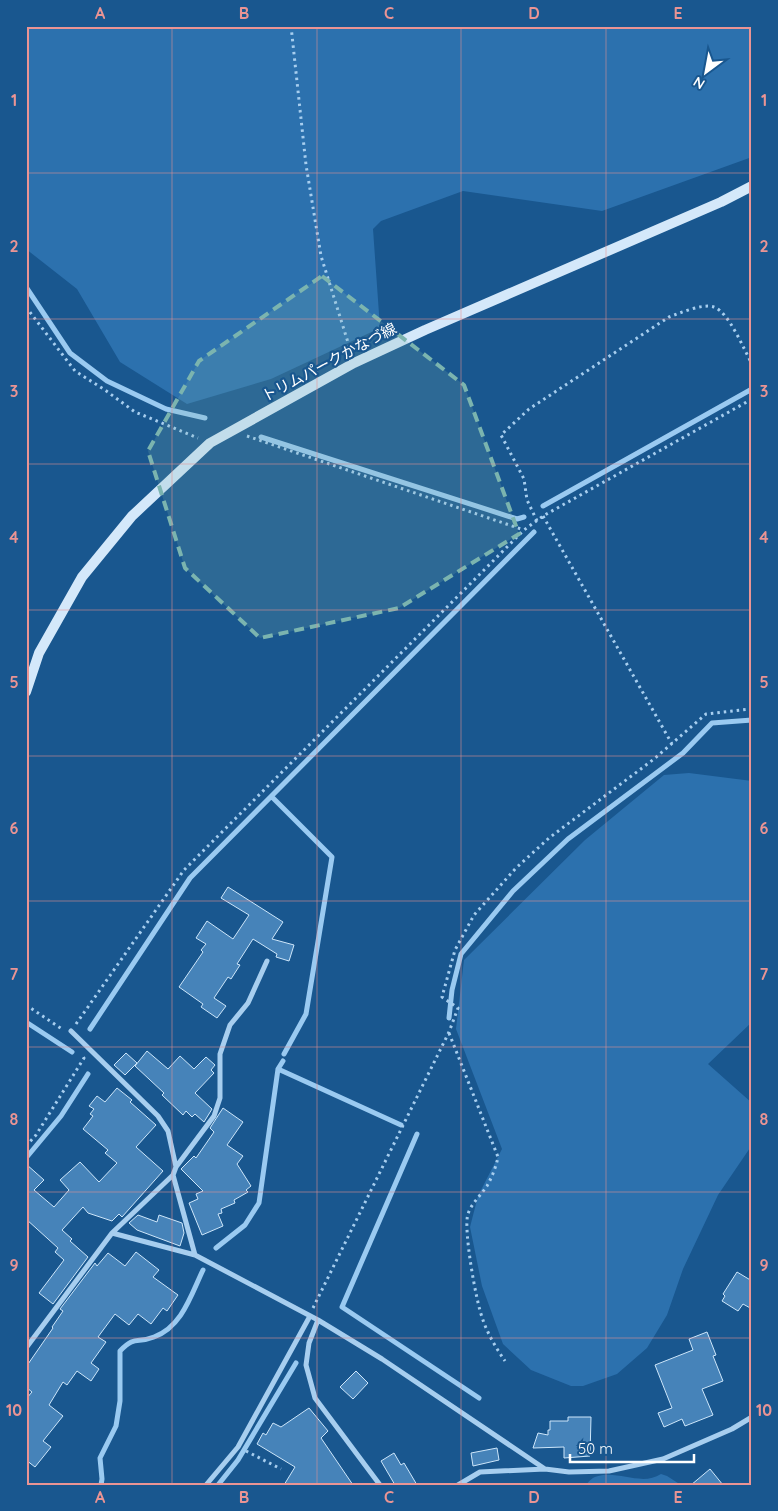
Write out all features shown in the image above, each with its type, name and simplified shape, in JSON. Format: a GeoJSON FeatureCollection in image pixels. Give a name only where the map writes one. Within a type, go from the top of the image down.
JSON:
{"type":"FeatureCollection","features":[{"type":"Feature","properties":{"kind":"main road","name":"トリムパークかなづ線"},"geometry":{"type":"LineString","coordinates":[[26,692],[39,654],[82,577],[132,516],[210,444],[354,362],[721,202],[752,186]]}},
{"type":"Feature","properties":{"kind":"street"},"geometry":{"type":"LineString","coordinates":[[26,1348],[112,1233],[173,1175],[176,1168],[214,1116],[220,1098],[220,1054],[230,1025],[248,1003],[267,961]]}},
{"type":"Feature","properties":{"kind":"street"},"geometry":{"type":"LineString","coordinates":[[68,1031],[158,1116],[168,1131],[176,1168]]}},
{"type":"Feature","properties":{"kind":"street"},"geometry":{"type":"LineString","coordinates":[[173,1175],[195,1255]]}},
{"type":"Feature","properties":{"kind":"street"},"geometry":{"type":"LineString","coordinates":[[112,1233],[195,1255],[318,1320],[382,1359],[545,1469]]}},
{"type":"Feature","properties":{"kind":"street"},"geometry":{"type":"LineString","coordinates":[[206,1485],[238,1447],[310,1316]]}},
{"type":"Feature","properties":{"kind":"street"},"geometry":{"type":"LineString","coordinates":[[318,1320],[309,1343],[306,1365],[315,1398],[380,1485]]}},
{"type":"Feature","properties":{"kind":"street"},"geometry":{"type":"LineString","coordinates":[[458,1485],[480,1472],[545,1469],[569,1472],[609,1471],[663,1460],[732,1429],[752,1417]]}},
{"type":"Feature","properties":{"kind":"path"},"geometry":{"type":"LineString","coordinates":[[291,26],[306,165],[321,256],[354,362]]}},
{"type":"Feature","properties":{"kind":"path"},"geometry":{"type":"LineString","coordinates":[[537,520],[527,500],[524,479],[501,435],[529,408],[669,317],[694,308],[713,306],[724,312],[752,364]]}},
{"type":"Feature","properties":{"kind":"path"},"geometry":{"type":"LineString","coordinates":[[26,307],[75,371],[135,412],[210,444]]}},
{"type":"Feature","properties":{"kind":"path"},"geometry":{"type":"LineString","coordinates":[[26,1005],[68,1031],[184,870],[524,530],[543,516],[752,398]]}},
{"type":"Feature","properties":{"kind":"path"},"geometry":{"type":"LineString","coordinates":[[232,431],[524,530]]}},
{"type":"Feature","properties":{"kind":"path"},"geometry":{"type":"LineString","coordinates":[[543,516],[672,744]]}},
{"type":"Feature","properties":{"kind":"path"},"geometry":{"type":"LineString","coordinates":[[310,1316],[449,1032],[458,1008],[442,997],[455,950],[474,915],[516,868],[549,838],[672,744],[706,714],[750,710],[752,707]]}},
{"type":"Feature","properties":{"kind":"path"},"geometry":{"type":"LineString","coordinates":[[449,1032],[498,1157],[495,1169],[487,1185],[467,1215],[467,1237],[482,1319],[496,1348],[505,1361]]}},
{"type":"Feature","properties":{"kind":"path"},"geometry":{"type":"LineString","coordinates":[[26,1146],[36,1135],[84,1058],[80,1051]]}},
{"type":"Feature","properties":{"kind":"path"},"geometry":{"type":"LineString","coordinates":[[238,1447],[281,1469]]}},
{"type":"Feature","properties":{"kind":"highlighted area"},"geometry":{"type":"Polygon","coordinates":[[[322,276],[464,385],[519,534],[399,608],[260,638],[185,568],[148,451],[199,361],[322,276]]]}},
{"type":"Feature","properties":{"kind":"shaded area"},"geometry":{"type":"Polygon","coordinates":[[[26,26],[752,26],[752,157],[602,211],[463,191],[381,221],[373,229],[380,328],[271,379],[187,404],[120,362],[77,289],[26,249],[26,26]]]}},
{"type":"Feature","properties":{"kind":"shaded area"},"geometry":{"type":"Polygon","coordinates":[[[689,773],[752,781],[752,1022],[708,1064],[752,1103],[752,1145],[718,1195],[683,1269],[667,1315],[647,1348],[617,1374],[583,1386],[571,1386],[531,1370],[503,1344],[482,1286],[470,1227],[478,1196],[502,1149],[456,1029],[464,960],[585,840],[664,775],[689,773]]]}},
{"type":"Feature","properties":{"kind":"shaded area"},"geometry":{"type":"Polygon","coordinates":[[[661,1474],[681,1485],[586,1485],[590,1480],[603,1475],[645,1479],[661,1474]]]}},
{"type":"Feature","properties":{"kind":"building"},"geometry":{"type":"Polygon","coordinates":[[[228,887],[283,922],[272,939],[294,945],[289,961],[276,957],[277,954],[253,939],[237,964],[240,965],[231,979],[228,977],[214,998],[226,1006],[217,1018],[201,1007],[203,1004],[179,987],[203,952],[201,950],[206,944],[196,938],[207,921],[233,939],[249,915],[221,898],[228,887]]]}},
{"type":"Feature","properties":{"kind":"building"},"geometry":{"type":"Polygon","coordinates":[[[147,1051],[168,1069],[180,1056],[194,1069],[206,1057],[215,1065],[211,1070],[214,1073],[195,1093],[212,1109],[204,1122],[195,1114],[192,1117],[186,1111],[183,1115],[162,1095],[164,1093],[135,1066],[147,1051]]]}},
{"type":"Feature","properties":{"kind":"building"},"geometry":{"type":"Polygon","coordinates":[[[126,1053],[137,1063],[125,1075],[114,1065],[126,1053]]]}},
{"type":"Feature","properties":{"kind":"building"},"geometry":{"type":"Polygon","coordinates":[[[117,1088],[132,1100],[130,1102],[156,1125],[136,1147],[163,1171],[122,1217],[119,1214],[112,1221],[88,1213],[83,1207],[62,1230],[72,1239],[70,1241],[88,1257],[53,1304],[39,1293],[64,1260],[55,1252],[58,1248],[26,1219],[26,1164],[44,1180],[34,1190],[54,1207],[69,1190],[60,1180],[80,1162],[99,1182],[117,1163],[105,1153],[108,1150],[83,1129],[93,1116],[90,1114],[94,1109],[89,1106],[97,1096],[105,1102],[117,1088]]]}},
{"type":"Feature","properties":{"kind":"building"},"geometry":{"type":"Polygon","coordinates":[[[223,1108],[243,1122],[227,1145],[243,1156],[237,1164],[251,1186],[246,1190],[248,1192],[234,1200],[235,1203],[221,1209],[222,1213],[218,1214],[223,1226],[202,1235],[189,1203],[198,1199],[196,1194],[203,1191],[181,1169],[194,1156],[196,1158],[214,1132],[210,1128],[223,1108]]]}},
{"type":"Feature","properties":{"kind":"building"},"geometry":{"type":"Polygon","coordinates":[[[138,1215],[157,1222],[159,1215],[182,1223],[184,1233],[180,1246],[137,1230],[129,1223],[138,1215]]]}},
{"type":"Feature","properties":{"kind":"building"},"geometry":{"type":"Polygon","coordinates":[[[136,1252],[159,1270],[153,1277],[178,1295],[167,1311],[163,1308],[151,1324],[138,1314],[129,1325],[115,1314],[98,1337],[106,1342],[91,1363],[99,1369],[91,1381],[77,1371],[67,1385],[63,1382],[49,1405],[63,1416],[43,1441],[51,1447],[35,1467],[26,1460],[26,1399],[32,1392],[26,1387],[26,1367],[63,1311],[60,1309],[95,1263],[97,1266],[108,1253],[125,1266],[136,1252]]]}},
{"type":"Feature","properties":{"kind":"building"},"geometry":{"type":"Polygon","coordinates":[[[737,1272],[752,1281],[752,1309],[743,1304],[738,1311],[722,1301],[725,1296],[723,1294],[737,1272]]]}},
{"type":"Feature","properties":{"kind":"building"},"geometry":{"type":"Polygon","coordinates":[[[707,1332],[716,1355],[713,1356],[723,1381],[702,1389],[713,1415],[685,1426],[682,1419],[664,1427],[658,1413],[672,1408],[655,1365],[693,1350],[689,1339],[707,1332]]]}},
{"type":"Feature","properties":{"kind":"building"},"geometry":{"type":"Polygon","coordinates":[[[356,1371],[368,1383],[353,1399],[340,1387],[356,1371]]]}},
{"type":"Feature","properties":{"kind":"building"},"geometry":{"type":"Polygon","coordinates":[[[309,1408],[328,1431],[321,1438],[353,1485],[284,1485],[295,1467],[257,1444],[263,1433],[266,1435],[273,1423],[281,1427],[309,1408]]]}},
{"type":"Feature","properties":{"kind":"building"},"geometry":{"type":"Polygon","coordinates":[[[568,1417],[591,1417],[590,1456],[564,1458],[564,1447],[533,1448],[538,1433],[548,1435],[550,1421],[568,1421],[568,1417]]]}},
{"type":"Feature","properties":{"kind":"building"},"geometry":{"type":"Polygon","coordinates":[[[497,1448],[499,1460],[473,1466],[471,1453],[497,1448]]]}},
{"type":"Feature","properties":{"kind":"building"},"geometry":{"type":"Polygon","coordinates":[[[394,1453],[401,1465],[404,1463],[417,1485],[395,1485],[381,1461],[394,1453]]]}},
{"type":"Feature","properties":{"kind":"building"},"geometry":{"type":"Polygon","coordinates":[[[710,1469],[723,1485],[691,1485],[710,1469]]]}},
{"type":"Feature","properties":{"kind":"waterway"},"geometry":{"type":"LineString","coordinates":[[26,287],[70,353],[107,381],[166,409],[205,418]]}},
{"type":"Feature","properties":{"kind":"waterway"},"geometry":{"type":"LineString","coordinates":[[543,506],[752,389]]}},
{"type":"Feature","properties":{"kind":"waterway"},"geometry":{"type":"LineString","coordinates":[[261,437],[517,519],[524,517]]}},
{"type":"Feature","properties":{"kind":"waterway"},"geometry":{"type":"LineString","coordinates":[[90,1029],[190,878],[534,532]]}},
{"type":"Feature","properties":{"kind":"waterway"},"geometry":{"type":"LineString","coordinates":[[449,1018],[452,990],[461,954],[513,891],[568,839],[683,753],[712,723],[752,720]]}},
{"type":"Feature","properties":{"kind":"waterway"},"geometry":{"type":"LineString","coordinates":[[272,797],[332,857],[306,1014],[284,1054]]}},
{"type":"Feature","properties":{"kind":"waterway"},"geometry":{"type":"LineString","coordinates":[[26,1022],[72,1052]]}},
{"type":"Feature","properties":{"kind":"waterway"},"geometry":{"type":"LineString","coordinates":[[283,1061],[278,1069],[401,1125]]}},
{"type":"Feature","properties":{"kind":"waterway"},"geometry":{"type":"LineString","coordinates":[[216,1248],[245,1225],[259,1203],[278,1069]]}},
{"type":"Feature","properties":{"kind":"waterway"},"geometry":{"type":"LineString","coordinates":[[26,1158],[61,1116],[88,1074]]}},
{"type":"Feature","properties":{"kind":"waterway"},"geometry":{"type":"LineString","coordinates":[[417,1134],[342,1307],[479,1398]]}},
{"type":"Feature","properties":{"kind":"waterway"},"geometry":{"type":"LineString","coordinates":[[101,1485],[100,1458],[116,1426],[120,1401],[120,1351],[133,1341],[154,1337],[172,1326],[190,1300],[203,1270]]}},
{"type":"Feature","properties":{"kind":"waterway"},"geometry":{"type":"LineString","coordinates":[[218,1485],[238,1460],[296,1363]]}}]}
